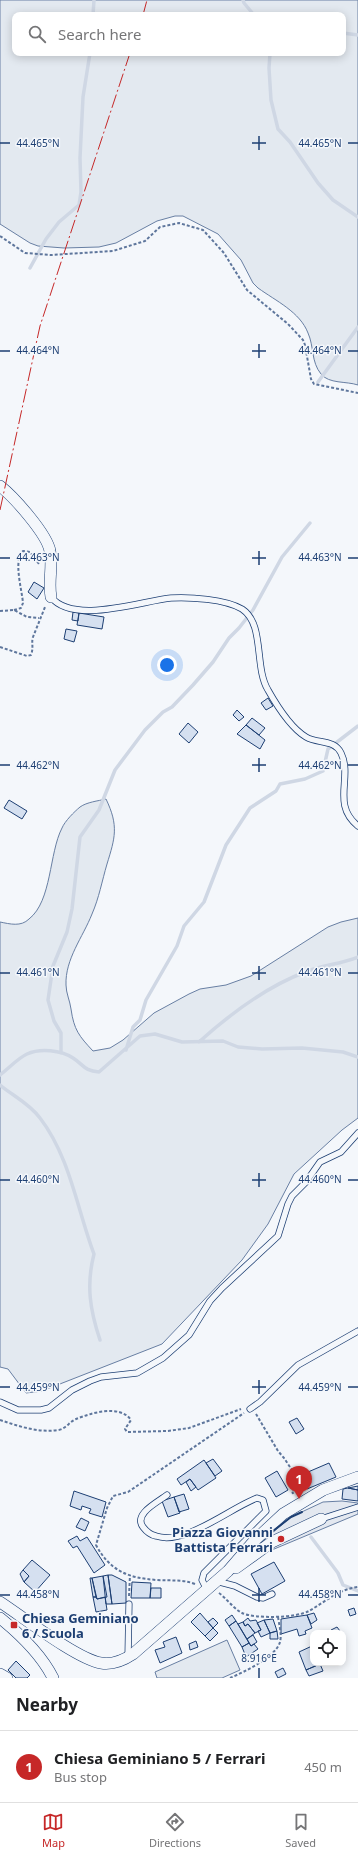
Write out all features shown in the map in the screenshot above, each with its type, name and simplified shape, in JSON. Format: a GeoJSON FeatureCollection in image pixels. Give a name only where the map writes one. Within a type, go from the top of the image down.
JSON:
{"type":"FeatureCollection","features":[{"type":"Feature","properties":{"kind":"street"},"geometry":{"type":"LineString","coordinates":[[0,486],[17,502],[47,543],[51,557],[51,597]]}},
{"type":"Feature","properties":{"kind":"street"},"geometry":{"type":"LineString","coordinates":[[0,1602],[80,1655],[101,1663],[115,1662],[128,1658],[212,1587],[228,1572],[254,1541],[283,1514],[323,1490],[358,1477]]}},
{"type":"Feature","properties":{"kind":"street"},"geometry":{"type":"LineString","coordinates":[[228,1572],[241,1566],[272,1542],[321,1519]]}},
{"type":"Feature","properties":{"kind":"street"},"geometry":{"type":"LineString","coordinates":[[0,1618],[23,1638],[48,1667],[53,1678]]}},
{"type":"Feature","properties":{"kind":"street"},"geometry":{"type":"LineString","coordinates":[[0,1674],[7,1678]]}},
{"type":"Feature","properties":{"kind":"lane"},"geometry":{"type":"LineString","coordinates":[[51,597],[62,606],[85,609],[103,609],[170,598],[191,598],[235,605],[243,610],[253,622],[262,676],[267,689],[296,729],[306,737],[332,743],[341,753],[344,762],[344,805],[350,819],[358,826]]}},
{"type":"Feature","properties":{"kind":"lane"},"geometry":{"type":"LineString","coordinates":[[0,1402],[18,1410],[41,1410],[49,1408],[72,1390],[90,1381],[101,1377],[137,1373],[163,1358],[189,1335],[210,1301],[222,1288],[278,1236],[288,1204],[295,1192],[306,1182],[320,1162],[341,1152],[358,1133]]}},
{"type":"Feature","properties":{"kind":"lane"},"geometry":{"type":"LineString","coordinates":[[250,1409],[260,1402],[298,1365],[358,1331]]}},
{"type":"Feature","properties":{"kind":"lane"},"geometry":{"type":"LineString","coordinates":[[167,1495],[143,1513],[140,1519],[140,1524],[157,1537],[176,1537],[192,1532],[257,1498],[263,1500],[266,1510],[204,1573],[202,1580],[212,1587],[235,1586],[257,1597],[263,1598],[272,1594]]}},
{"type":"Feature","properties":{"kind":"lane"},"geometry":{"type":"LineString","coordinates":[[321,1519],[358,1507]]}},
{"type":"Feature","properties":{"kind":"lane"},"geometry":{"type":"LineString","coordinates":[[128,1658],[129,1604]]}},
{"type":"Feature","properties":{"kind":"path"},"geometry":{"type":"LineString","coordinates":[[0,236],[25,253],[52,255],[113,251],[145,241],[160,227],[180,223],[203,230],[224,253],[247,290],[288,324],[302,340],[305,345],[311,379],[314,384],[358,393]]}},
{"type":"Feature","properties":{"kind":"path"},"geometry":{"type":"LineString","coordinates":[[0,610],[14,610],[21,608],[23,602],[18,566],[20,553],[22,551],[30,552],[50,574]]}},
{"type":"Feature","properties":{"kind":"path"},"geometry":{"type":"LineString","coordinates":[[0,647],[27,656],[31,655],[34,648],[31,641],[39,618],[51,597]]}},
{"type":"Feature","properties":{"kind":"path"},"geometry":{"type":"LineString","coordinates":[[14,610],[27,618],[39,618]]}},
{"type":"Feature","properties":{"kind":"path"},"geometry":{"type":"LineString","coordinates":[[260,1402],[254,1410],[278,1452],[284,1458],[300,1484]]}},
{"type":"Feature","properties":{"kind":"path"},"geometry":{"type":"LineString","coordinates":[[0,1420],[28,1430],[57,1430],[66,1428],[74,1420],[102,1412],[121,1412],[128,1416],[131,1420],[125,1429],[127,1432],[168,1431],[189,1428],[245,1408],[250,1409]]}},
{"type":"Feature","properties":{"kind":"path"},"geometry":{"type":"LineString","coordinates":[[129,1604],[130,1575]]}},
{"type":"Feature","properties":{"kind":"path"},"geometry":{"type":"LineString","coordinates":[[212,1587],[243,1613],[261,1617],[278,1617],[307,1612],[329,1597],[350,1588],[358,1587]]}},
{"type":"Feature","properties":{"kind":"path"},"geometry":{"type":"LineString","coordinates":[[230,1678],[268,1658],[277,1648],[280,1639],[278,1617]]}},
{"type":"Feature","properties":{"kind":"shaded area"},"geometry":{"type":"Polygon","coordinates":[[[0,0],[358,0],[358,385],[333,381],[324,377],[318,369],[314,359],[308,333],[299,319],[287,308],[253,283],[241,260],[218,234],[183,216],[175,216],[157,221],[116,243],[99,247],[64,248],[38,246],[30,243],[0,224],[0,0]]]}},
{"type":"Feature","properties":{"kind":"shaded area"},"geometry":{"type":"Polygon","coordinates":[[[106,799],[113,817],[114,839],[99,896],[88,923],[71,957],[66,975],[66,988],[74,1022],[84,1041],[93,1051],[110,1048],[123,1040],[154,1013],[189,994],[200,989],[226,985],[251,976],[328,927],[358,918],[358,1118],[342,1130],[294,1174],[268,1224],[242,1260],[162,1344],[42,1391],[26,1393],[8,1369],[0,1367],[0,922],[19,924],[26,922],[36,911],[42,901],[46,889],[58,838],[63,825],[83,805],[106,799]]]}},
{"type":"Feature","properties":{"kind":"shaded area","name":"Piazza Giovanni Battista Ferrari"},"geometry":{"type":"Polygon","coordinates":[[[342,1501],[358,1503],[358,1514],[267,1552],[251,1551],[291,1517],[323,1502],[342,1501]]]}},
{"type":"Feature","properties":{"kind":"shaded area"},"geometry":{"type":"Polygon","coordinates":[[[227,1640],[240,1670],[222,1678],[157,1678],[155,1672],[227,1640]]]}},
{"type":"Feature","properties":{"kind":"building"},"geometry":{"type":"Polygon","coordinates":[[[34,582],[44,588],[37,599],[28,592],[34,582]]]}},
{"type":"Feature","properties":{"kind":"building"},"geometry":{"type":"Polygon","coordinates":[[[73,612],[79,613],[78,621],[72,620],[73,612]]]}},
{"type":"Feature","properties":{"kind":"building"},"geometry":{"type":"Polygon","coordinates":[[[79,613],[104,617],[102,629],[77,625],[79,613]]]}},
{"type":"Feature","properties":{"kind":"building"},"geometry":{"type":"Polygon","coordinates":[[[66,629],[77,631],[74,642],[64,639],[66,629]]]}},
{"type":"Feature","properties":{"kind":"building"},"geometry":{"type":"Polygon","coordinates":[[[268,698],[273,706],[266,710],[261,703],[268,698]]]}},
{"type":"Feature","properties":{"kind":"building"},"geometry":{"type":"Polygon","coordinates":[[[237,710],[244,717],[239,721],[233,715],[237,710]]]}},
{"type":"Feature","properties":{"kind":"building"},"geometry":{"type":"Polygon","coordinates":[[[252,718],[265,728],[259,735],[246,725],[252,718]]]}},
{"type":"Feature","properties":{"kind":"building"},"geometry":{"type":"Polygon","coordinates":[[[188,723],[198,732],[189,743],[179,734],[188,723]]]}},
{"type":"Feature","properties":{"kind":"building"},"geometry":{"type":"Polygon","coordinates":[[[246,725],[265,740],[260,749],[237,734],[246,725]]]}},
{"type":"Feature","properties":{"kind":"building"},"geometry":{"type":"Polygon","coordinates":[[[9,800],[27,811],[22,819],[4,808],[9,800]]]}},
{"type":"Feature","properties":{"kind":"building"},"geometry":{"type":"Polygon","coordinates":[[[297,1418],[304,1429],[296,1434],[289,1422],[297,1418]]]}},
{"type":"Feature","properties":{"kind":"building"},"geometry":{"type":"Polygon","coordinates":[[[213,1459],[222,1471],[215,1476],[206,1463],[213,1459]]]}},
{"type":"Feature","properties":{"kind":"building"},"geometry":{"type":"Polygon","coordinates":[[[204,1460],[216,1478],[198,1490],[190,1479],[181,1485],[177,1479],[204,1460]]]}},
{"type":"Feature","properties":{"kind":"building"},"geometry":{"type":"Polygon","coordinates":[[[329,1463],[336,1477],[307,1489],[301,1475],[329,1463]]]}},
{"type":"Feature","properties":{"kind":"building"},"geometry":{"type":"Polygon","coordinates":[[[277,1471],[288,1490],[276,1497],[265,1478],[277,1471]]]}},
{"type":"Feature","properties":{"kind":"building"},"geometry":{"type":"Polygon","coordinates":[[[190,1479],[196,1487],[191,1491],[186,1482],[190,1479]]]}},
{"type":"Feature","properties":{"kind":"building"},"geometry":{"type":"Polygon","coordinates":[[[358,1486],[358,1490],[348,1488],[358,1486]]]}},
{"type":"Feature","properties":{"kind":"building"},"geometry":{"type":"Polygon","coordinates":[[[348,1488],[358,1490],[358,1501],[342,1499],[343,1489],[348,1488]]]}},
{"type":"Feature","properties":{"kind":"building"},"geometry":{"type":"Polygon","coordinates":[[[74,1491],[106,1502],[102,1517],[89,1513],[91,1509],[82,1506],[81,1510],[70,1506],[74,1491]]]}},
{"type":"Feature","properties":{"kind":"building"},"geometry":{"type":"Polygon","coordinates":[[[184,1494],[189,1509],[179,1512],[174,1497],[184,1494]]]}},
{"type":"Feature","properties":{"kind":"building"},"geometry":{"type":"Polygon","coordinates":[[[174,1497],[180,1513],[168,1517],[162,1501],[174,1497]]]}},
{"type":"Feature","properties":{"kind":"building"},"geometry":{"type":"Polygon","coordinates":[[[81,1518],[89,1522],[85,1531],[76,1527],[81,1518]]]}},
{"type":"Feature","properties":{"kind":"building"},"geometry":{"type":"Polygon","coordinates":[[[77,1536],[80,1541],[87,1537],[105,1565],[94,1573],[77,1546],[73,1548],[68,1541],[77,1536]]]}},
{"type":"Feature","properties":{"kind":"building"},"geometry":{"type":"Polygon","coordinates":[[[32,1560],[50,1575],[35,1592],[24,1582],[29,1576],[23,1570],[32,1560]]]}},
{"type":"Feature","properties":{"kind":"building"},"geometry":{"type":"Polygon","coordinates":[[[274,1562],[285,1581],[262,1594],[251,1574],[274,1562]]]}},
{"type":"Feature","properties":{"kind":"building"},"geometry":{"type":"Polygon","coordinates":[[[23,1570],[29,1576],[24,1582],[20,1574],[23,1570]]]}},
{"type":"Feature","properties":{"kind":"building"},"geometry":{"type":"Polygon","coordinates":[[[108,1575],[112,1575],[126,1582],[126,1603],[112,1604],[108,1575]]]}},
{"type":"Feature","properties":{"kind":"building"},"geometry":{"type":"Polygon","coordinates":[[[108,1575],[112,1604],[106,1604],[103,1576],[108,1575]]]}},
{"type":"Feature","properties":{"kind":"building"},"geometry":{"type":"Polygon","coordinates":[[[103,1576],[107,1597],[97,1599],[92,1578],[103,1576]]]}},
{"type":"Feature","properties":{"kind":"building"},"geometry":{"type":"Polygon","coordinates":[[[90,1578],[92,1578],[96,1597],[93,1597],[90,1578]]]}},
{"type":"Feature","properties":{"kind":"building"},"geometry":{"type":"Polygon","coordinates":[[[132,1582],[151,1583],[150,1598],[131,1598],[132,1582]]]}},
{"type":"Feature","properties":{"kind":"building"},"geometry":{"type":"Polygon","coordinates":[[[151,1588],[161,1588],[161,1598],[150,1598],[151,1588]]]}},
{"type":"Feature","properties":{"kind":"building"},"geometry":{"type":"Polygon","coordinates":[[[93,1597],[96,1597],[97,1599],[105,1597],[107,1610],[96,1612],[93,1597]]]}},
{"type":"Feature","properties":{"kind":"building"},"geometry":{"type":"Polygon","coordinates":[[[354,1608],[356,1614],[350,1616],[348,1610],[354,1608]]]}},
{"type":"Feature","properties":{"kind":"building"},"geometry":{"type":"Polygon","coordinates":[[[200,1613],[213,1628],[205,1636],[191,1622],[200,1613]]]}},
{"type":"Feature","properties":{"kind":"building"},"geometry":{"type":"Polygon","coordinates":[[[314,1613],[317,1620],[311,1624],[307,1615],[314,1613]]]}},
{"type":"Feature","properties":{"kind":"building"},"geometry":{"type":"Polygon","coordinates":[[[232,1615],[236,1621],[229,1626],[225,1620],[232,1615]]]}},
{"type":"Feature","properties":{"kind":"building"},"geometry":{"type":"Polygon","coordinates":[[[307,1615],[312,1628],[305,1631],[306,1634],[299,1636],[297,1629],[281,1634],[281,1619],[307,1615]]]}},
{"type":"Feature","properties":{"kind":"building"},"geometry":{"type":"Polygon","coordinates":[[[213,1618],[218,1623],[213,1628],[208,1622],[213,1618]]]}},
{"type":"Feature","properties":{"kind":"building"},"geometry":{"type":"Polygon","coordinates":[[[248,1618],[250,1621],[256,1620],[261,1630],[255,1633],[248,1624],[245,1626],[243,1622],[248,1618]]]}},
{"type":"Feature","properties":{"kind":"building"},"geometry":{"type":"Polygon","coordinates":[[[273,1619],[277,1631],[270,1633],[264,1620],[273,1619]]]}},
{"type":"Feature","properties":{"kind":"building"},"geometry":{"type":"Polygon","coordinates":[[[264,1620],[270,1633],[261,1637],[258,1631],[261,1630],[257,1623],[264,1620]]]}},
{"type":"Feature","properties":{"kind":"building"},"geometry":{"type":"Polygon","coordinates":[[[236,1621],[249,1643],[242,1647],[229,1626],[236,1621]]]}},
{"type":"Feature","properties":{"kind":"building"},"geometry":{"type":"Polygon","coordinates":[[[243,1622],[245,1626],[248,1624],[255,1633],[247,1639],[238,1624],[243,1622]]]}},
{"type":"Feature","properties":{"kind":"building"},"geometry":{"type":"Polygon","coordinates":[[[337,1627],[339,1630],[331,1630],[337,1627]]]}},
{"type":"Feature","properties":{"kind":"building"},"geometry":{"type":"Polygon","coordinates":[[[213,1628],[218,1633],[210,1641],[205,1636],[213,1628]]]}},
{"type":"Feature","properties":{"kind":"building"},"geometry":{"type":"Polygon","coordinates":[[[277,1631],[278,1639],[270,1639],[270,1633],[277,1631]]]}},
{"type":"Feature","properties":{"kind":"building"},"geometry":{"type":"Polygon","coordinates":[[[253,1635],[257,1642],[251,1646],[247,1639],[253,1635]]]}},
{"type":"Feature","properties":{"kind":"building"},"geometry":{"type":"Polygon","coordinates":[[[176,1637],[182,1653],[160,1663],[155,1650],[165,1647],[163,1642],[176,1637]]]}},
{"type":"Feature","properties":{"kind":"building"},"geometry":{"type":"Polygon","coordinates":[[[196,1641],[198,1647],[190,1650],[189,1644],[196,1641]]]}},
{"type":"Feature","properties":{"kind":"building"},"geometry":{"type":"Polygon","coordinates":[[[249,1643],[251,1646],[254,1644],[258,1649],[246,1657],[242,1647],[249,1643]]]}},
{"type":"Feature","properties":{"kind":"building"},"geometry":{"type":"Polygon","coordinates":[[[310,1647],[310,1666],[315,1666],[306,1670],[299,1652],[310,1647]]]}},
{"type":"Feature","properties":{"kind":"building"},"geometry":{"type":"Polygon","coordinates":[[[16,1661],[30,1675],[27,1678],[16,1678],[8,1670],[16,1661]]]}},
{"type":"Feature","properties":{"kind":"building"},"geometry":{"type":"Polygon","coordinates":[[[315,1666],[321,1666],[323,1671],[309,1676],[306,1670],[315,1666]]]}},
{"type":"Feature","properties":{"kind":"building"},"geometry":{"type":"Polygon","coordinates":[[[283,1668],[286,1674],[278,1678],[275,1672],[283,1668]]]}},
{"type":"Feature","properties":{"kind":"waterway"},"geometry":{"type":"LineString","coordinates":[[93,12],[94,0]]}},
{"type":"Feature","properties":{"kind":"waterway"},"geometry":{"type":"LineString","coordinates":[[243,0],[252,12]]}},
{"type":"Feature","properties":{"kind":"waterway"},"geometry":{"type":"LineString","coordinates":[[346,33],[358,35]]}},
{"type":"Feature","properties":{"kind":"waterway"},"geometry":{"type":"LineString","coordinates":[[30,268],[46,239],[59,222],[79,205],[81,192],[80,158],[83,97],[90,56]]}},
{"type":"Feature","properties":{"kind":"waterway"},"geometry":{"type":"LineString","coordinates":[[270,56],[271,100],[278,129],[290,142],[318,183],[333,200],[358,217]]}},
{"type":"Feature","properties":{"kind":"waterway"},"geometry":{"type":"LineString","coordinates":[[318,382],[358,327]]}},
{"type":"Feature","properties":{"kind":"waterway"},"geometry":{"type":"LineString","coordinates":[[61,1053],[61,1033],[54,1021],[48,1000],[53,966],[67,932],[72,909],[80,837],[99,810],[115,770],[145,730],[163,712],[172,707],[213,662],[229,638],[253,610],[282,557],[310,523]]}},
{"type":"Feature","properties":{"kind":"waterway"},"geometry":{"type":"LineString","coordinates":[[126,1050],[133,1027],[140,1020],[146,1000],[177,946],[184,926],[204,902],[226,845],[250,808],[276,791],[280,784],[305,779],[323,771],[328,749],[358,726]]}},
{"type":"Feature","properties":{"kind":"waterway"},"geometry":{"type":"LineString","coordinates":[[199,1042],[223,1021],[262,993],[276,985],[311,970],[358,957]]}},
{"type":"Feature","properties":{"kind":"waterway"},"geometry":{"type":"LineString","coordinates":[[0,1075],[27,1054],[38,1051],[63,1053],[87,1069],[99,1072],[140,1036],[155,1034],[182,1042],[223,1041],[238,1047],[262,1049],[302,1048],[343,1052],[358,1057]]}},
{"type":"Feature","properties":{"kind":"waterway"},"geometry":{"type":"LineString","coordinates":[[0,1085],[36,1113],[50,1133],[66,1166],[94,1254],[90,1276],[90,1297],[100,1340]]}},
{"type":"Feature","properties":{"kind":"waterway"},"geometry":{"type":"LineString","coordinates":[[311,1537],[338,1573],[343,1585],[358,1591]]}},
{"type":"Feature","properties":{"kind":"wall"},"geometry":{"type":"LineString","coordinates":[[273,1531],[291,1517],[302,1512]]}},
{"type":"Feature","properties":{"kind":"power"},"geometry":{"type":"LineString","coordinates":[[144,12],[147,0]]}},
{"type":"Feature","properties":{"kind":"power"},"geometry":{"type":"LineString","coordinates":[[0,510],[40,326],[129,56]]}},
{"type":"Feature","properties":{"kind":"place","name":"Chiesa Geminiano 5 / Ferrari"},"geometry":{"type":"Point","coordinates":[299,1499]}},
{"type":"Feature","properties":{"kind":"place","name":"Piazza Giovanni Battista Ferrari"},"geometry":{"type":"Point","coordinates":[281,1539]}},
{"type":"Feature","properties":{"kind":"place","name":"Chiesa Geminiano 6 / Scuola"},"geometry":{"type":"Point","coordinates":[14,1625]}}]}
